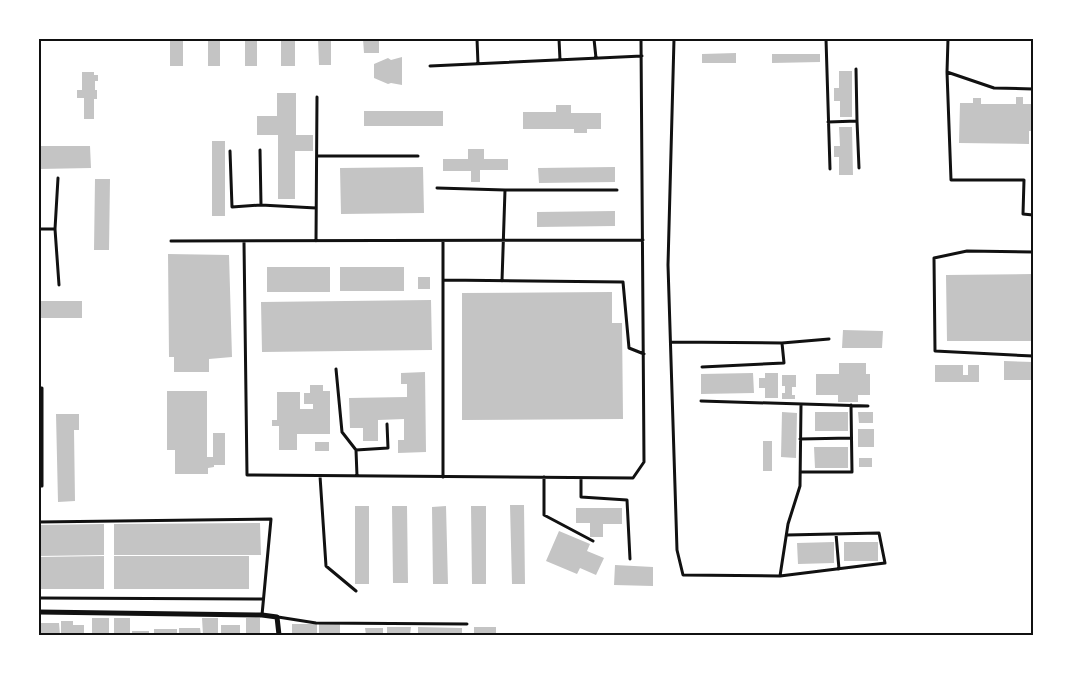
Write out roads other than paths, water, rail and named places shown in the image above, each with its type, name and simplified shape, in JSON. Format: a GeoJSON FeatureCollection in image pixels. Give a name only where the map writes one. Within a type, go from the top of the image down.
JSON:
{"type":"FeatureCollection","features":[{"type":"Feature","properties":{"kind":"street"},"geometry":{"type":"LineString","coordinates":[[39,612],[262,614],[278,617],[279,635]]}},
{"type":"Feature","properties":{"kind":"lane"},"geometry":{"type":"LineString","coordinates":[[477,39],[478,64]]}},
{"type":"Feature","properties":{"kind":"lane"},"geometry":{"type":"LineString","coordinates":[[559,39],[560,60]]}},
{"type":"Feature","properties":{"kind":"lane"},"geometry":{"type":"LineString","coordinates":[[594,39],[596,58]]}},
{"type":"Feature","properties":{"kind":"lane"},"geometry":{"type":"LineString","coordinates":[[244,242],[247,475],[633,478],[644,462],[642,39]]}},
{"type":"Feature","properties":{"kind":"lane"},"geometry":{"type":"LineString","coordinates":[[674,39],[668,265],[677,550],[683,575],[780,576],[885,563],[879,533],[787,535]]}},
{"type":"Feature","properties":{"kind":"lane"},"geometry":{"type":"LineString","coordinates":[[826,39],[830,169]]}},
{"type":"Feature","properties":{"kind":"lane"},"geometry":{"type":"LineString","coordinates":[[948,39],[946,72],[951,180],[1024,180],[1023,214],[1033,215]]}},
{"type":"Feature","properties":{"kind":"lane"},"geometry":{"type":"LineString","coordinates":[[430,66],[642,56]]}},
{"type":"Feature","properties":{"kind":"lane"},"geometry":{"type":"LineString","coordinates":[[856,69],[858,168]]}},
{"type":"Feature","properties":{"kind":"lane"},"geometry":{"type":"LineString","coordinates":[[946,72],[994,88],[1033,90]]}},
{"type":"Feature","properties":{"kind":"lane"},"geometry":{"type":"LineString","coordinates":[[316,241],[317,97]]}},
{"type":"Feature","properties":{"kind":"lane"},"geometry":{"type":"LineString","coordinates":[[828,122],[857,121]]}},
{"type":"Feature","properties":{"kind":"lane"},"geometry":{"type":"LineString","coordinates":[[260,150],[261,205]]}},
{"type":"Feature","properties":{"kind":"lane"},"geometry":{"type":"LineString","coordinates":[[230,151],[232,206],[261,205],[316,208]]}},
{"type":"Feature","properties":{"kind":"lane"},"geometry":{"type":"LineString","coordinates":[[316,156],[418,156]]}},
{"type":"Feature","properties":{"kind":"lane"},"geometry":{"type":"LineString","coordinates":[[58,178],[55,229],[59,285]]}},
{"type":"Feature","properties":{"kind":"lane"},"geometry":{"type":"LineString","coordinates":[[437,188],[617,190]]}},
{"type":"Feature","properties":{"kind":"lane"},"geometry":{"type":"LineString","coordinates":[[502,281],[505,190]]}},
{"type":"Feature","properties":{"kind":"lane"},"geometry":{"type":"LineString","coordinates":[[39,229],[55,229]]}},
{"type":"Feature","properties":{"kind":"lane"},"geometry":{"type":"LineString","coordinates":[[171,241],[643,240]]}},
{"type":"Feature","properties":{"kind":"lane"},"geometry":{"type":"LineString","coordinates":[[443,241],[443,476]]}},
{"type":"Feature","properties":{"kind":"lane"},"geometry":{"type":"LineString","coordinates":[[1033,252],[967,251],[934,258],[934,277],[935,351],[1033,356]]}},
{"type":"Feature","properties":{"kind":"lane"},"geometry":{"type":"LineString","coordinates":[[443,280],[623,282],[629,348],[644,354]]}},
{"type":"Feature","properties":{"kind":"lane"},"geometry":{"type":"LineString","coordinates":[[671,342],[782,343],[829,339]]}},
{"type":"Feature","properties":{"kind":"lane"},"geometry":{"type":"LineString","coordinates":[[702,367],[784,363],[782,343]]}},
{"type":"Feature","properties":{"kind":"lane"},"geometry":{"type":"LineString","coordinates":[[336,369],[342,432],[356,450],[357,476]]}},
{"type":"Feature","properties":{"kind":"lane"},"geometry":{"type":"LineString","coordinates":[[39,388],[42,388],[42,486],[39,486]]}},
{"type":"Feature","properties":{"kind":"lane"},"geometry":{"type":"LineString","coordinates":[[701,401],[868,406]]}},
{"type":"Feature","properties":{"kind":"lane"},"geometry":{"type":"LineString","coordinates":[[780,576],[788,524],[800,486],[801,405]]}},
{"type":"Feature","properties":{"kind":"lane"},"geometry":{"type":"LineString","coordinates":[[800,472],[852,472],[851,406]]}},
{"type":"Feature","properties":{"kind":"lane"},"geometry":{"type":"LineString","coordinates":[[356,450],[388,448],[387,424]]}},
{"type":"Feature","properties":{"kind":"lane"},"geometry":{"type":"LineString","coordinates":[[800,439],[851,438]]}},
{"type":"Feature","properties":{"kind":"lane"},"geometry":{"type":"LineString","coordinates":[[320,476],[326,566],[356,590]]}},
{"type":"Feature","properties":{"kind":"lane"},"geometry":{"type":"LineString","coordinates":[[544,478],[544,515],[593,541]]}},
{"type":"Feature","properties":{"kind":"lane"},"geometry":{"type":"LineString","coordinates":[[581,478],[581,497],[627,500],[630,559]]}},
{"type":"Feature","properties":{"kind":"lane"},"geometry":{"type":"LineString","coordinates":[[39,522],[271,519],[262,614]]}},
{"type":"Feature","properties":{"kind":"lane"},"geometry":{"type":"LineString","coordinates":[[836,534],[839,569]]}},
{"type":"Feature","properties":{"kind":"lane"},"geometry":{"type":"LineString","coordinates":[[39,598],[263,599]]}},
{"type":"Feature","properties":{"kind":"lane"},"geometry":{"type":"LineString","coordinates":[[278,617],[316,623],[466,624]]}}]}
